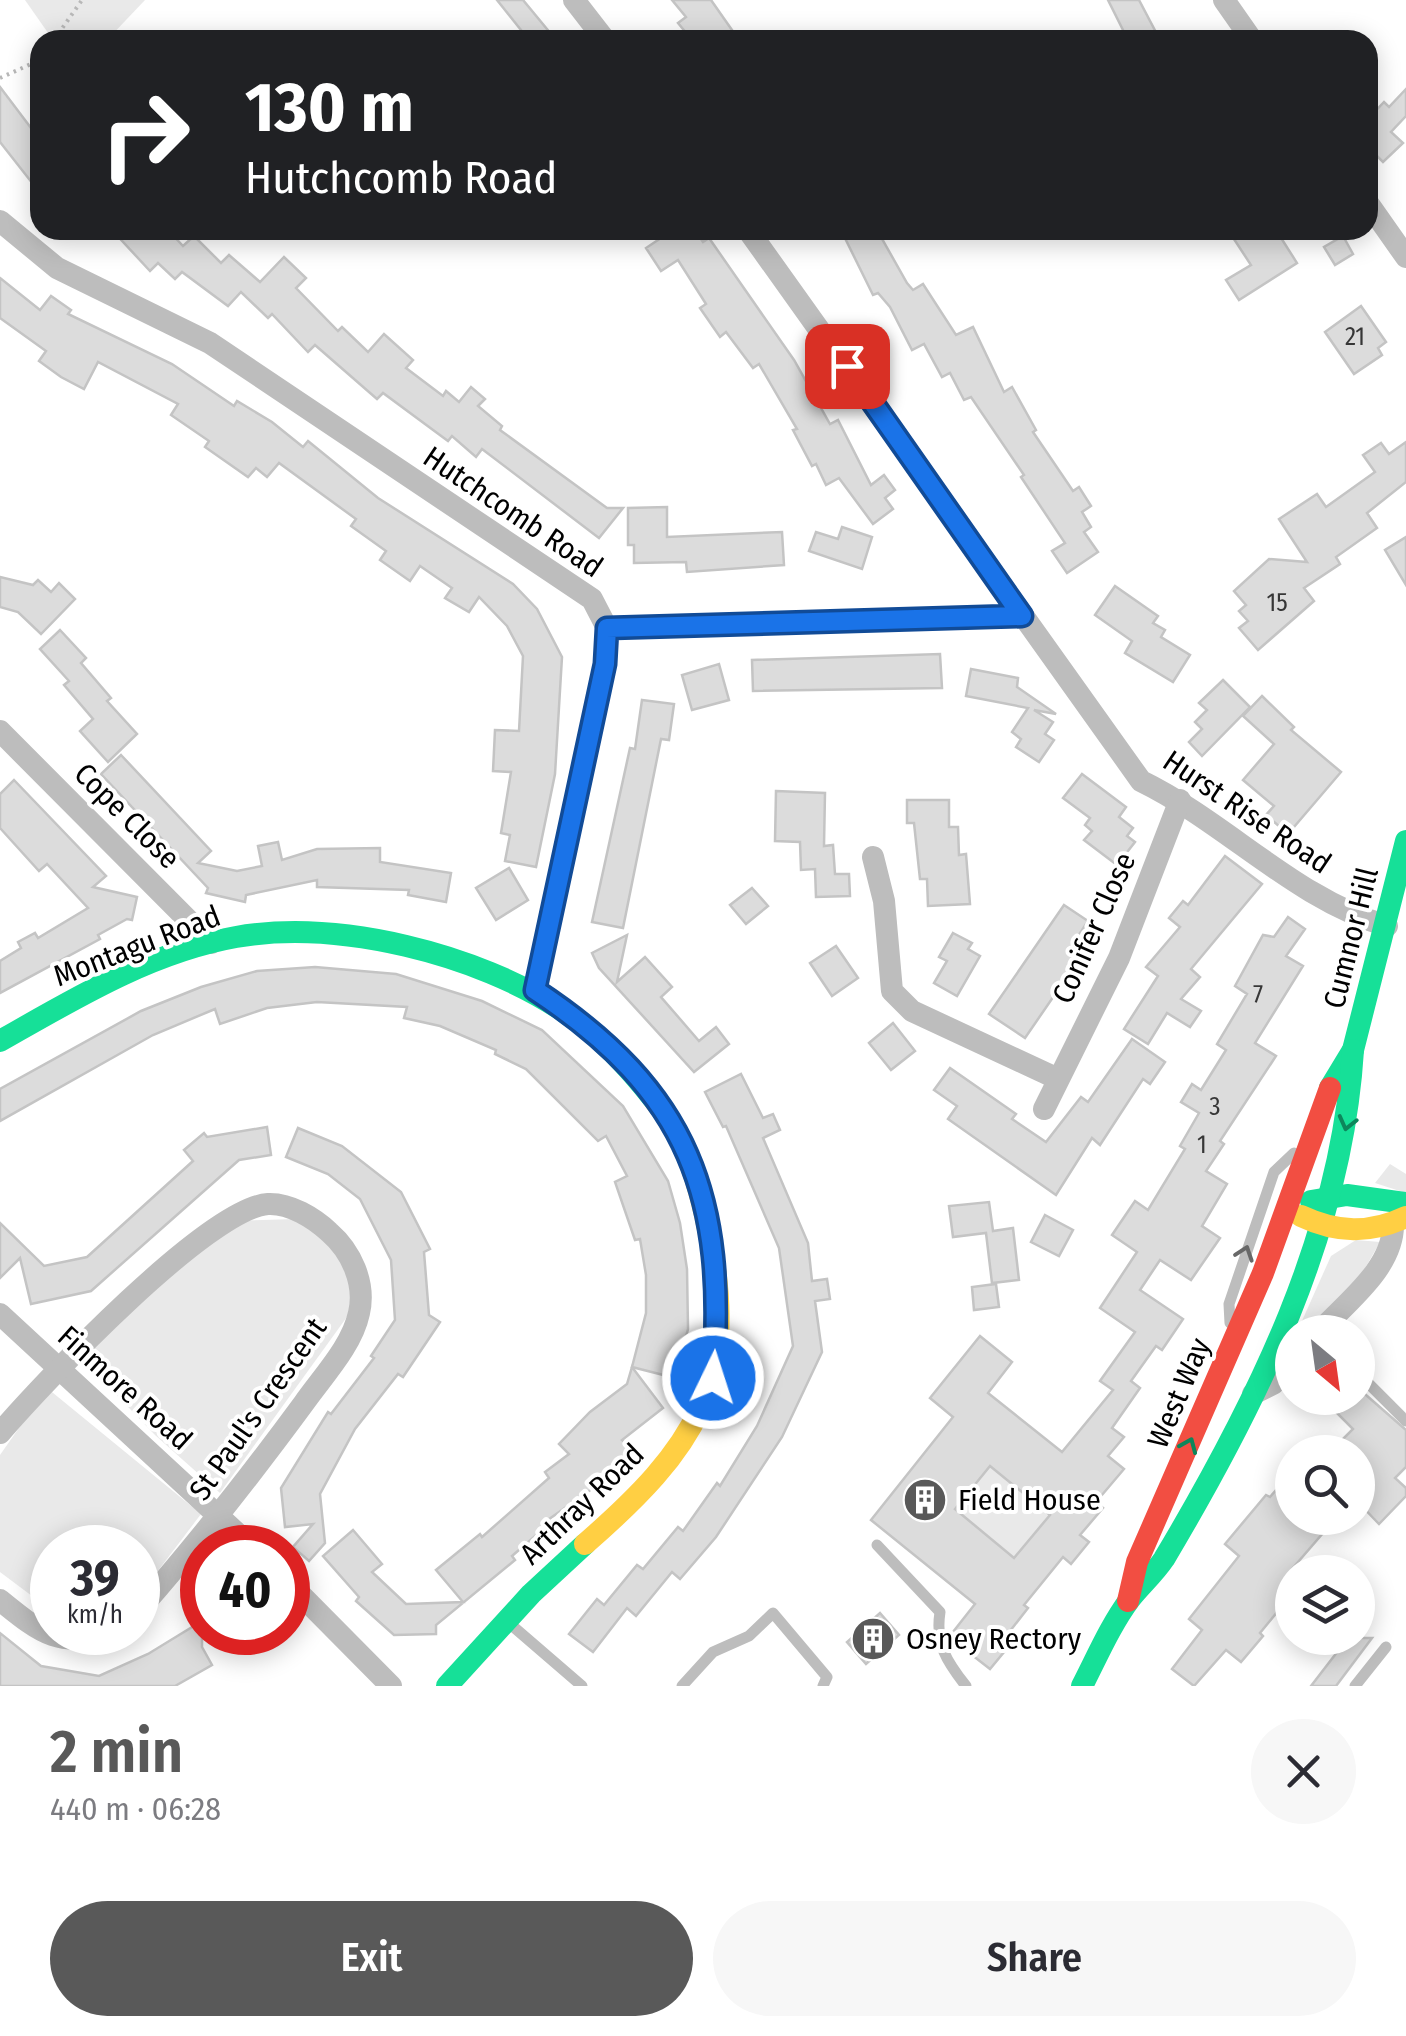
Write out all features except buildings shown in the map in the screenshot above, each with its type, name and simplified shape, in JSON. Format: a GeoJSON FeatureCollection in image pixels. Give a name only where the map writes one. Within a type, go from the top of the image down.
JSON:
{"type":"FeatureCollection","features":[{"type":"Feature","properties":{"kind":"street"},"geometry":{"type":"LineString","coordinates":[[574,0],[598,30]]}},
{"type":"Feature","properties":{"kind":"street"},"geometry":{"type":"LineString","coordinates":[[1224,0],[1245,30]]}},
{"type":"Feature","properties":{"kind":"street"},"geometry":{"type":"LineString","coordinates":[[1378,217],[1406,257]]}},
{"type":"Feature","properties":{"kind":"street","name":"Hutchcomb Road"},"geometry":{"type":"LineString","coordinates":[[0,221],[57,268],[210,342],[592,599],[607,628]]}},
{"type":"Feature","properties":{"kind":"street","name":"Hurst Rise Road"},"geometry":{"type":"LineString","coordinates":[[755,240],[1142,781],[1180,800],[1327,902],[1387,926]]}},
{"type":"Feature","properties":{"kind":"street"},"geometry":{"type":"LineString","coordinates":[[535,990],[605,664],[607,628],[1022,616]]}},
{"type":"Feature","properties":{"kind":"street","name":"Cope Close"},"geometry":{"type":"LineString","coordinates":[[0,731],[211,943]]}},
{"type":"Feature","properties":{"kind":"street","name":"Conifer Close"},"geometry":{"type":"LineString","coordinates":[[1044,1109],[1056,1078],[1119,958],[1180,800]]}},
{"type":"Feature","properties":{"kind":"street","name":"Cumnor Hill"},"geometry":{"type":"LineString","coordinates":[[1288,1209],[1328,1091],[1353,1050],[1406,841]]}},
{"type":"Feature","properties":{"kind":"street"},"geometry":{"type":"LineString","coordinates":[[872,856],[884,901],[892,991],[912,1011],[1056,1078]]}},
{"type":"Feature","properties":{"kind":"street","name":"Montagu Road"},"geometry":{"type":"LineString","coordinates":[[0,1041],[88,991],[211,943],[268,933],[329,935],[433,952],[535,990]]}},
{"type":"Feature","properties":{"kind":"street","name":"Arthray Road"},"geometry":{"type":"LineString","coordinates":[[447,1686],[506,1620],[652,1486],[685,1441],[713,1378],[719,1308],[712,1222],[682,1140],[638,1074],[590,1026],[535,990]]}},
{"type":"Feature","properties":{"kind":"street","name":"Cumnor Hill"},"geometry":{"type":"LineString","coordinates":[[1320,1226],[1354,1093],[1353,1050]]}},
{"type":"Feature","properties":{"kind":"street"},"geometry":{"type":"LineString","coordinates":[[1288,1209],[1328,1195],[1364,1195],[1406,1203]]}},
{"type":"Feature","properties":{"kind":"street","name":"St Paul's Crescent"},"geometry":{"type":"LineString","coordinates":[[0,1434],[56,1366],[222,1221],[269,1204],[311,1216],[342,1243],[358,1275],[360,1312],[341,1351],[222,1516],[160,1585]]}},
{"type":"Feature","properties":{"kind":"street"},"geometry":{"type":"LineString","coordinates":[[1288,1209],[1320,1226],[1344,1231],[1400,1220],[1394,1244],[1381,1264],[1334,1315]]}},
{"type":"Feature","properties":{"kind":"street","name":"West Way"},"geometry":{"type":"LineString","coordinates":[[1128,1601],[1137,1562],[1288,1209]]}},
{"type":"Feature","properties":{"kind":"street","name":"West Way"},"geometry":{"type":"LineString","coordinates":[[1082,1686],[1128,1601],[1157,1570],[1254,1394],[1320,1226]]}},
{"type":"Feature","properties":{"kind":"street","name":"Finmore Road"},"geometry":{"type":"LineString","coordinates":[[0,1314],[231,1525]]}},
{"type":"Feature","properties":{"kind":"street","name":"West Way"},"geometry":{"type":"LineString","coordinates":[[1254,1394],[1275,1382]]}},
{"type":"Feature","properties":{"kind":"street"},"geometry":{"type":"LineString","coordinates":[[0,1600],[30,1625]]}},
{"type":"Feature","properties":{"kind":"street"},"geometry":{"type":"LineString","coordinates":[[310,1604],[391,1686]]}},
{"type":"Feature","properties":{"kind":"lane"},"geometry":{"type":"LineString","coordinates":[[1231,1348],[1229,1304],[1274,1172],[1310,1139]]}},
{"type":"Feature","properties":{"kind":"lane"},"geometry":{"type":"LineString","coordinates":[[1375,1389],[1406,1421]]}},
{"type":"Feature","properties":{"kind":"lane"},"geometry":{"type":"LineString","coordinates":[[1171,1487],[1198,1500]]}},
{"type":"Feature","properties":{"kind":"lane"},"geometry":{"type":"LineString","coordinates":[[877,1545],[940,1612],[938,1628],[943,1657],[966,1686]]}},
{"type":"Feature","properties":{"kind":"lane"},"geometry":{"type":"LineString","coordinates":[[682,1686],[713,1652],[748,1636],[773,1613],[827,1677],[823,1686]]}},
{"type":"Feature","properties":{"kind":"lane"},"geometry":{"type":"LineString","coordinates":[[506,1620],[582,1686]]}},
{"type":"Feature","properties":{"kind":"lane"},"geometry":{"type":"LineString","coordinates":[[1354,1686],[1386,1647]]}},
{"type":"Feature","properties":{"kind":"path"},"geometry":{"type":"LineString","coordinates":[[61,30],[82,0]]}},
{"type":"Feature","properties":{"kind":"path"},"geometry":{"type":"LineString","coordinates":[[0,78],[30,64]]}},
{"type":"Feature","properties":{"kind":"shaded area"},"geometry":{"type":"Polygon","coordinates":[[[25,0],[145,0],[116,30],[46,30],[25,0]]]}},
{"type":"Feature","properties":{"kind":"shaded area"},"geometry":{"type":"Polygon","coordinates":[[[1390,1164],[1406,1174],[1406,1193],[1375,1183],[1390,1164]]]}},
{"type":"Feature","properties":{"kind":"shaded area"},"geometry":{"type":"Polygon","coordinates":[[[296,1219],[339,1249],[357,1303],[220,1493],[155,1435],[81,1358],[228,1221],[296,1219]]]}},
{"type":"Feature","properties":{"kind":"shaded area"},"geometry":{"type":"Polygon","coordinates":[[[1356,1240],[1380,1242],[1364,1270],[1323,1315],[1305,1315],[1331,1256],[1356,1240]]]}},
{"type":"Feature","properties":{"kind":"shaded area"},"geometry":{"type":"Polygon","coordinates":[[[47,1388],[201,1514],[193,1525],[180,1525],[180,1542],[160,1568],[160,1525],[30,1525],[30,1594],[0,1572],[0,1455],[47,1388]]]}},
{"type":"Feature","properties":{"kind":"shaded area"},"geometry":{"type":"Polygon","coordinates":[[[990,1466],[1050,1515],[1014,1558],[955,1509],[990,1466]]]}},
{"type":"Feature","properties":{"kind":"traffic: fast"},"geometry":{"type":"LineString","coordinates":[[1330,1088],[1353,1050],[1406,841]]}},
{"type":"Feature","properties":{"kind":"traffic: fast"},"geometry":{"type":"LineString","coordinates":[[0,1041],[143,965],[204,944],[276,933],[362,937],[449,958],[529,991],[589,1031],[655,1101]]}},
{"type":"Feature","properties":{"kind":"traffic: fast"},"geometry":{"type":"LineString","coordinates":[[1082,1686],[1116,1620],[1164,1559],[1198,1500],[1262,1378],[1289,1315],[1332,1185],[1346,1118],[1353,1050]]}},
{"type":"Feature","properties":{"kind":"traffic: fast"},"geometry":{"type":"LineString","coordinates":[[1311,1201],[1347,1195],[1406,1203]]}},
{"type":"Feature","properties":{"kind":"traffic: fast"},"geometry":{"type":"LineString","coordinates":[[447,1686],[531,1594],[585,1544]]}},
{"type":"Feature","properties":{"kind":"traffic: slow"},"geometry":{"type":"LineString","coordinates":[[585,1544],[655,1476],[681,1443],[700,1409],[712,1372],[718,1332],[717,1286],[705,1216],[683,1147],[655,1101]]}},
{"type":"Feature","properties":{"kind":"traffic: slow"},"geometry":{"type":"LineString","coordinates":[[1301,1216],[1328,1226],[1354,1229],[1406,1217]]}},
{"type":"Feature","properties":{"kind":"traffic: jam"},"geometry":{"type":"LineString","coordinates":[[1128,1601],[1137,1562],[1263,1273],[1330,1088]]}},
{"type":"Feature","properties":{"kind":"place","name":"Field House"},"geometry":{"type":"Point","coordinates":[925,1500]}},
{"type":"Feature","properties":{"kind":"place","name":"Osney Rectory"},"geometry":{"type":"Point","coordinates":[873,1639]}},
{"type":"Feature","properties":{"kind":"route"},"geometry":{"type":"LineString","coordinates":[[713,1378],[719,1308],[712,1222],[682,1140],[638,1074],[590,1026],[535,990],[605,664],[607,628],[1022,616],[847,366]]}}]}
